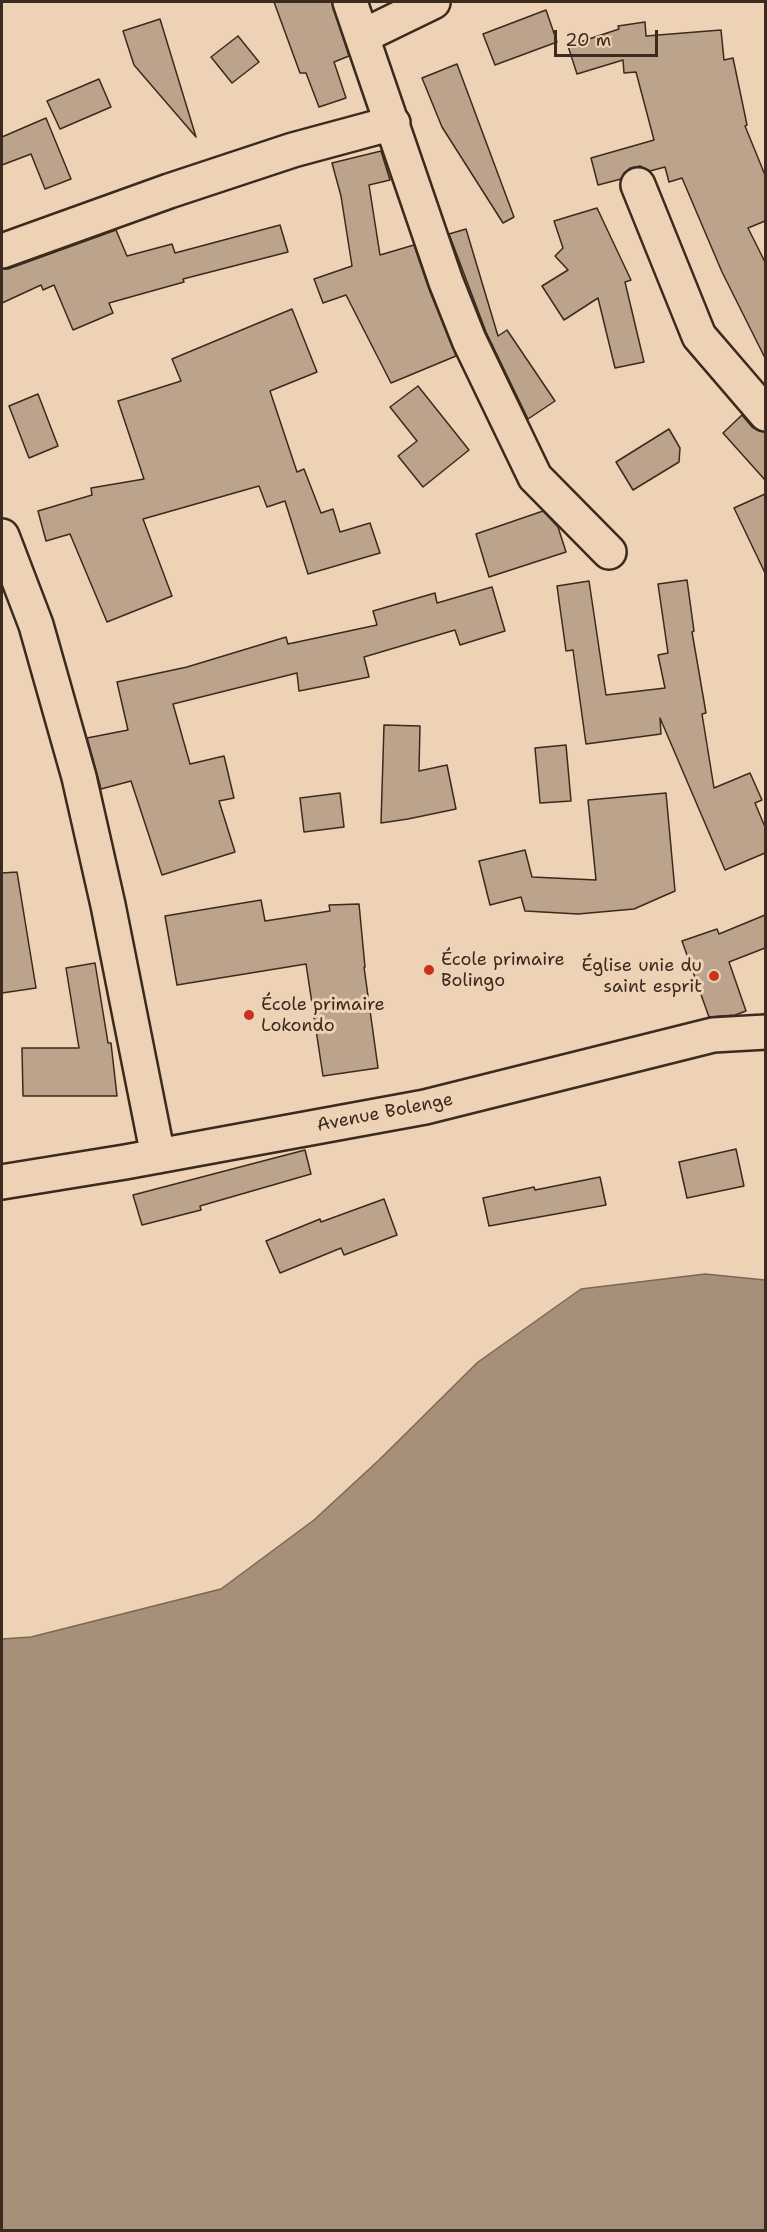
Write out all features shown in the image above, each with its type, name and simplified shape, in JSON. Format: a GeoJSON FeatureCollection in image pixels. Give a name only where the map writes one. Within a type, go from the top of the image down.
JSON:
{"type":"FeatureCollection","features":[{"type":"Feature","properties":{"kind":"street"},"geometry":{"type":"LineString","coordinates":[[350,2],[446,282],[465,330],[535,477],[609,552]]}},
{"type":"Feature","properties":{"kind":"street"},"geometry":{"type":"LineString","coordinates":[[363,36],[433,2]]}},
{"type":"Feature","properties":{"kind":"street"},"geometry":{"type":"LineString","coordinates":[[2,251],[248,165],[393,123]]}},
{"type":"Feature","properties":{"kind":"street"},"geometry":{"type":"LineString","coordinates":[[638,185],[699,336],[765,414]]}},
{"type":"Feature","properties":{"kind":"street"},"geometry":{"type":"LineString","coordinates":[[2,536],[36,625],[79,777],[108,905],[158,1156]]}},
{"type":"Feature","properties":{"kind":"street","name":"Avenue Bolenge"},"geometry":{"type":"LineString","coordinates":[[2,1182],[425,1107],[713,1035],[765,1032]]}},
{"type":"Feature","properties":{"kind":"shaded area"},"geometry":{"type":"Polygon","coordinates":[[[705,1274],[765,1280],[765,2230],[2,2230],[2,1639],[31,1637],[221,1589],[314,1520],[379,1460],[478,1362],[581,1289],[705,1274]]]}},
{"type":"Feature","properties":{"kind":"building"},"geometry":{"type":"Polygon","coordinates":[[[274,2],[332,2],[349,56],[334,62],[346,98],[319,107],[306,73],[300,73],[274,2]]]}},
{"type":"Feature","properties":{"kind":"building"},"geometry":{"type":"Polygon","coordinates":[[[546,10],[557,42],[495,65],[483,34],[546,10]]]}},
{"type":"Feature","properties":{"kind":"building"},"geometry":{"type":"Polygon","coordinates":[[[160,19],[196,137],[134,65],[123,31],[160,19]]]}},
{"type":"Feature","properties":{"kind":"building"},"geometry":{"type":"Polygon","coordinates":[[[645,22],[646,36],[721,30],[724,60],[733,58],[747,125],[745,126],[765,175],[765,221],[748,228],[765,262],[765,358],[722,272],[682,178],[669,182],[665,167],[650,171],[640,166],[630,168],[621,179],[598,185],[591,158],[654,140],[636,72],[624,73],[623,60],[577,74],[568,46],[619,29],[618,26],[645,22]]]}},
{"type":"Feature","properties":{"kind":"building"},"geometry":{"type":"Polygon","coordinates":[[[238,36],[259,62],[232,83],[211,57],[238,36]]]}},
{"type":"Feature","properties":{"kind":"building"},"geometry":{"type":"Polygon","coordinates":[[[457,64],[514,217],[503,223],[442,127],[422,78],[457,64]]]}},
{"type":"Feature","properties":{"kind":"building"},"geometry":{"type":"Polygon","coordinates":[[[99,79],[111,107],[60,129],[47,101],[99,79]]]}},
{"type":"Feature","properties":{"kind":"building"},"geometry":{"type":"Polygon","coordinates":[[[46,118],[71,179],[45,189],[31,154],[2,165],[2,137],[46,118]]]}},
{"type":"Feature","properties":{"kind":"building"},"geometry":{"type":"Polygon","coordinates":[[[381,151],[390,180],[369,185],[380,255],[414,245],[456,356],[391,383],[346,295],[323,303],[314,279],[352,266],[341,196],[332,163],[381,151]]]}},
{"type":"Feature","properties":{"kind":"building"},"geometry":{"type":"Polygon","coordinates":[[[597,208],[631,280],[625,282],[644,362],[615,368],[598,298],[564,320],[542,286],[568,270],[555,256],[563,248],[554,221],[597,208]]]}},
{"type":"Feature","properties":{"kind":"building"},"geometry":{"type":"Polygon","coordinates":[[[280,225],[288,252],[183,279],[184,282],[109,303],[113,313],[73,330],[54,285],[43,290],[41,285],[2,303],[2,269],[8,269],[116,230],[127,256],[172,244],[175,253],[280,225]]]}},
{"type":"Feature","properties":{"kind":"building"},"geometry":{"type":"Polygon","coordinates":[[[466,229],[498,336],[507,330],[555,401],[528,419],[486,332],[449,234],[466,229]]]}},
{"type":"Feature","properties":{"kind":"building"},"geometry":{"type":"Polygon","coordinates":[[[292,309],[317,372],[270,391],[297,472],[304,469],[321,513],[333,509],[340,532],[370,523],[380,553],[308,574],[285,501],[267,507],[259,486],[143,519],[172,596],[107,622],[70,534],[46,541],[38,511],[92,495],[91,488],[144,479],[118,401],[181,381],[172,359],[292,309]]]}},
{"type":"Feature","properties":{"kind":"building"},"geometry":{"type":"Polygon","coordinates":[[[418,386],[469,450],[423,487],[398,456],[417,441],[390,407],[418,386]]]}},
{"type":"Feature","properties":{"kind":"building"},"geometry":{"type":"Polygon","coordinates":[[[38,394],[58,446],[29,458],[9,406],[38,394]]]}},
{"type":"Feature","properties":{"kind":"building"},"geometry":{"type":"Polygon","coordinates":[[[742,415],[752,427],[765,432],[765,480],[723,433],[742,415]]]}},
{"type":"Feature","properties":{"kind":"building"},"geometry":{"type":"Polygon","coordinates":[[[669,429],[680,448],[679,462],[633,490],[616,462],[669,429]]]}},
{"type":"Feature","properties":{"kind":"building"},"geometry":{"type":"Polygon","coordinates":[[[765,494],[765,573],[734,508],[765,494]]]}},
{"type":"Feature","properties":{"kind":"building"},"geometry":{"type":"Polygon","coordinates":[[[543,511],[558,527],[566,552],[489,577],[476,534],[543,511]]]}},
{"type":"Feature","properties":{"kind":"building"},"geometry":{"type":"Polygon","coordinates":[[[687,580],[694,631],[692,632],[706,713],[702,714],[714,788],[750,773],[762,800],[755,803],[765,827],[765,853],[725,870],[660,718],[661,734],[586,744],[573,650],[566,651],[557,586],[589,581],[606,695],[665,688],[658,655],[668,653],[658,584],[687,580]]]}},
{"type":"Feature","properties":{"kind":"building"},"geometry":{"type":"Polygon","coordinates":[[[492,587],[505,631],[460,645],[455,630],[364,657],[369,677],[299,691],[297,673],[173,704],[190,764],[224,756],[234,798],[219,801],[235,852],[162,875],[131,781],[101,789],[87,738],[128,730],[117,682],[187,667],[286,637],[288,644],[377,625],[373,611],[435,593],[437,603],[492,587]]]}},
{"type":"Feature","properties":{"kind":"building"},"geometry":{"type":"Polygon","coordinates":[[[384,725],[420,726],[419,771],[447,765],[456,809],[381,823],[384,725]]]}},
{"type":"Feature","properties":{"kind":"building"},"geometry":{"type":"Polygon","coordinates":[[[566,745],[571,801],[540,803],[535,748],[566,745]]]}},
{"type":"Feature","properties":{"kind":"building"},"geometry":{"type":"Polygon","coordinates":[[[340,793],[344,827],[304,832],[300,798],[340,793]]]}},
{"type":"Feature","properties":{"kind":"building"},"geometry":{"type":"Polygon","coordinates":[[[666,793],[675,891],[634,909],[578,914],[525,911],[521,897],[490,905],[479,861],[525,850],[532,877],[596,880],[588,800],[666,793]]]}},
{"type":"Feature","properties":{"kind":"building"},"geometry":{"type":"Polygon","coordinates":[[[17,872],[36,988],[2,993],[2,873],[17,872]]]}},
{"type":"Feature","properties":{"kind":"building"},"geometry":{"type":"Polygon","coordinates":[[[261,900],[265,921],[330,911],[329,905],[359,904],[364,967],[378,1068],[323,1076],[306,964],[177,985],[165,916],[261,900]]]}},
{"type":"Feature","properties":{"kind":"building","name":"Église unie du saint esprit"},"geometry":{"type":"Polygon","coordinates":[[[765,915],[765,948],[729,962],[746,1011],[735,1015],[709,1017],[682,941],[717,929],[719,934],[765,915]]]}},
{"type":"Feature","properties":{"kind":"building"},"geometry":{"type":"Polygon","coordinates":[[[95,963],[108,1043],[111,1043],[117,1096],[23,1096],[22,1048],[79,1048],[66,968],[95,963]]]}},
{"type":"Feature","properties":{"kind":"building"},"geometry":{"type":"Polygon","coordinates":[[[736,1149],[744,1186],[687,1198],[679,1162],[736,1149]]]}},
{"type":"Feature","properties":{"kind":"building"},"geometry":{"type":"Polygon","coordinates":[[[305,1150],[311,1174],[200,1206],[201,1210],[142,1225],[133,1195],[305,1150]]]}},
{"type":"Feature","properties":{"kind":"building"},"geometry":{"type":"Polygon","coordinates":[[[600,1177],[606,1205],[489,1226],[483,1198],[534,1187],[535,1190],[600,1177]]]}},
{"type":"Feature","properties":{"kind":"building"},"geometry":{"type":"Polygon","coordinates":[[[384,1199],[397,1235],[344,1255],[341,1248],[280,1273],[266,1241],[320,1219],[321,1222],[384,1199]]]}},
{"type":"Feature","properties":{"kind":"place","name":"École primaire Bolingo"},"geometry":{"type":"Point","coordinates":[429,970]}},
{"type":"Feature","properties":{"kind":"place","name":"Église unie du saint esprit"},"geometry":{"type":"Point","coordinates":[714,976]}},
{"type":"Feature","properties":{"kind":"place","name":"École primaire Lokondo"},"geometry":{"type":"Point","coordinates":[249,1015]}}]}
